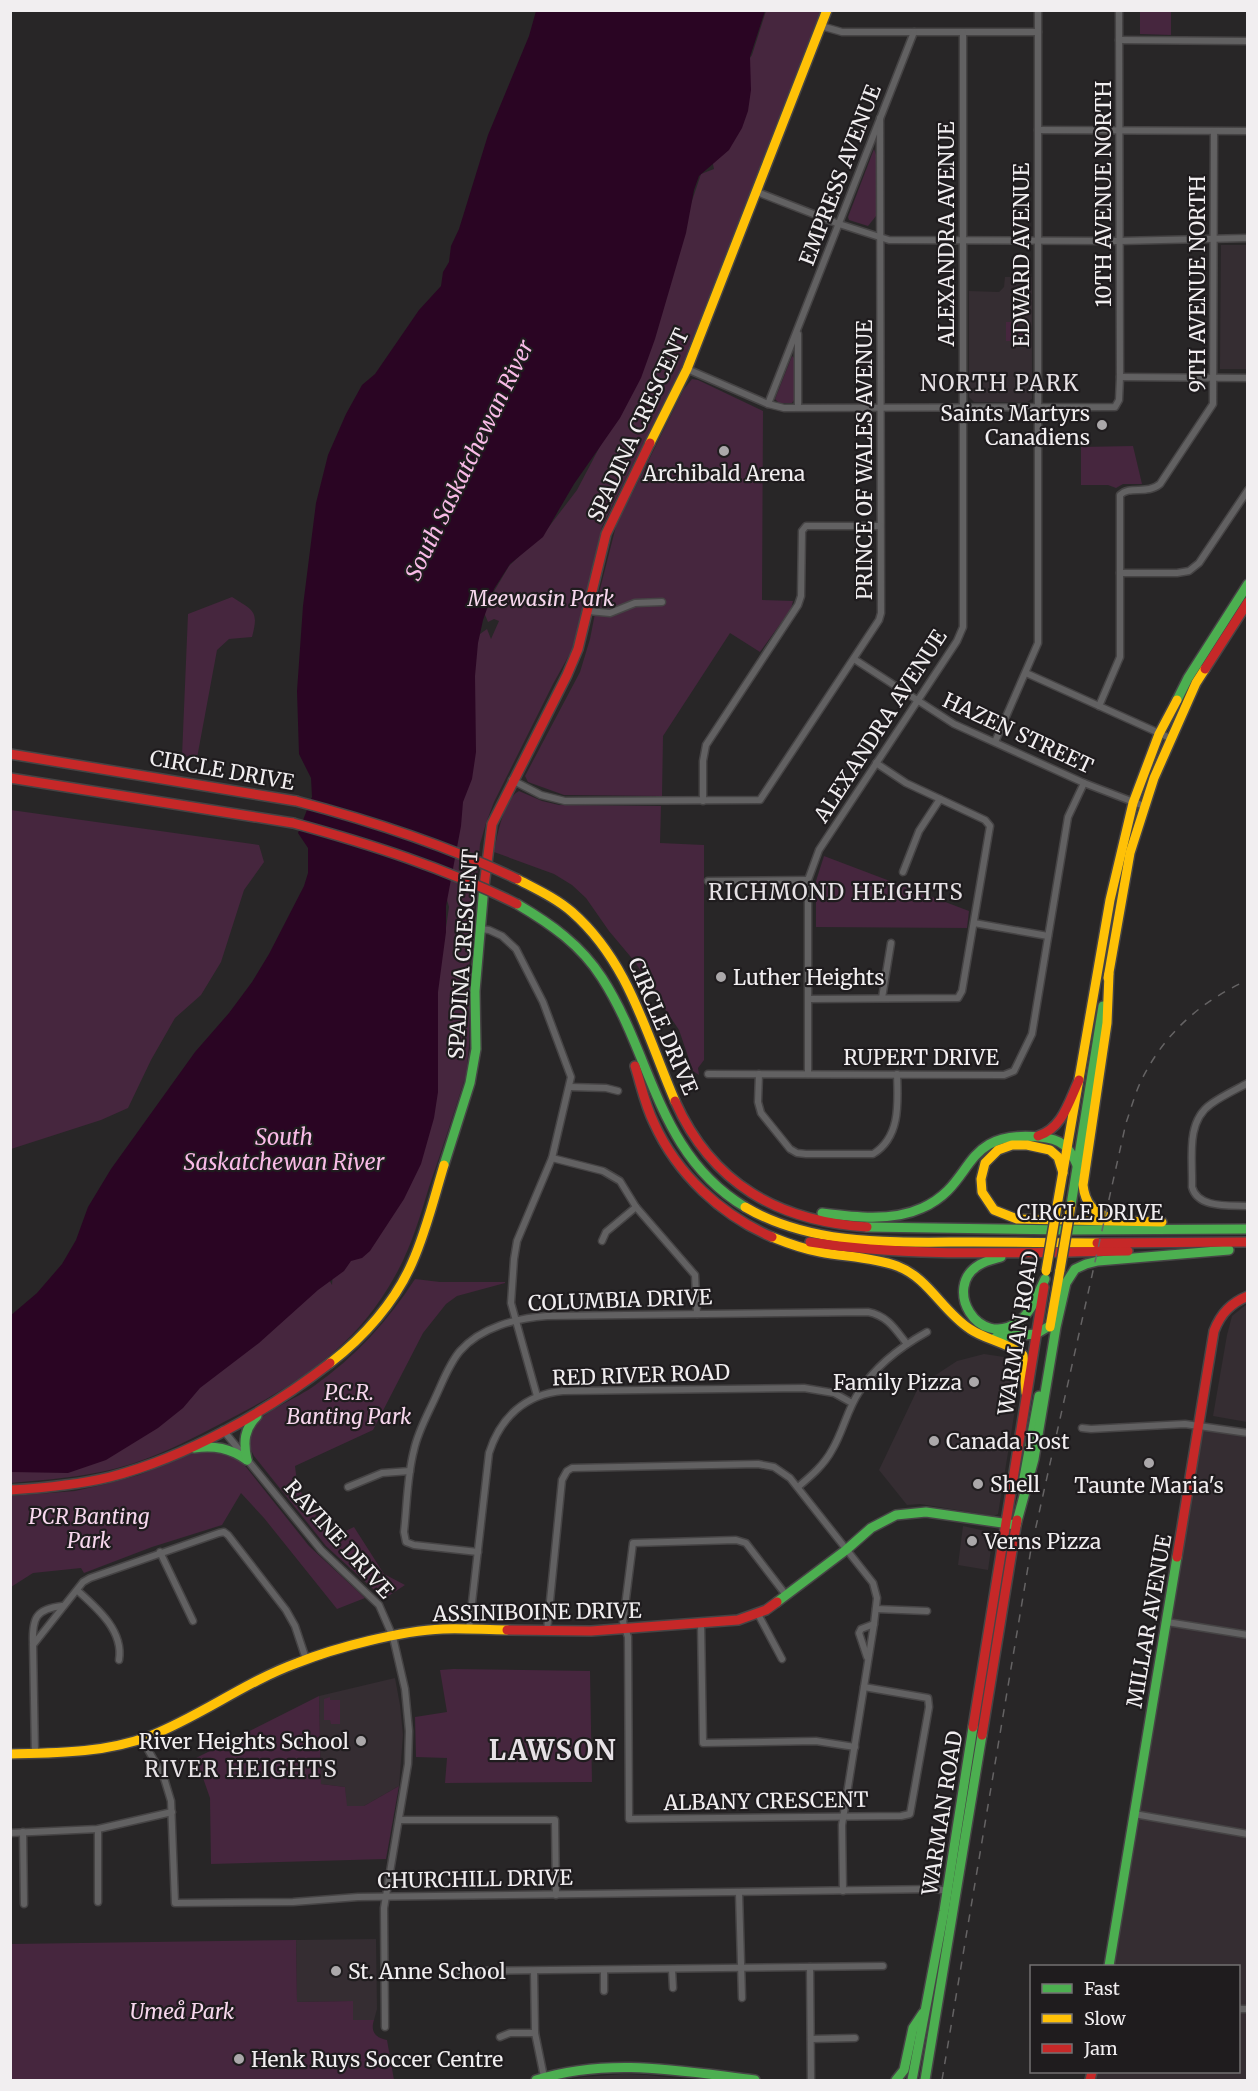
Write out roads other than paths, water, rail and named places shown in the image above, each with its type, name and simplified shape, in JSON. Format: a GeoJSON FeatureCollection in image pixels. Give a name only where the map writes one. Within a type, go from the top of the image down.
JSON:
{"type":"FeatureCollection","features":[{"type":"Feature","properties":{"kind":"main road","name":"SPADINA CRESCENT"},"geometry":{"type":"LineString","coordinates":[[10,1490],[61,1486],[107,1478],[146,1466],[223,1430],[313,1377],[338,1358],[375,1319],[407,1272],[419,1242],[470,1083],[476,1049],[475,991],[488,844],[492,824],[578,649],[611,521],[687,369],[827,10]]}},
{"type":"Feature","properties":{"kind":"main road","name":"WARMAN ROAD"},"geometry":{"type":"LineString","coordinates":[[912,2080],[947,1891],[1026,1393],[1110,900],[1133,803],[1159,734],[1193,668],[1248,584]]}},
{"type":"Feature","properties":{"kind":"main road","name":"WARMAN ROAD"},"geometry":{"type":"LineString","coordinates":[[925,2080],[1130,853],[1144,806],[1170,738],[1196,683],[1248,602]]}},
{"type":"Feature","properties":{"kind":"main road","name":"CIRCLE DRIVE"},"geometry":{"type":"LineString","coordinates":[[10,753],[296,801],[341,812],[443,846],[517,879],[570,911],[594,932],[614,957],[636,999],[674,1100],[688,1129],[709,1156],[736,1181],[760,1197],[800,1216],[849,1225],[906,1228],[990,1230],[1248,1228]]}},
{"type":"Feature","properties":{"kind":"main road","name":"CIRCLE DRIVE"},"geometry":{"type":"LineString","coordinates":[[10,778],[293,823],[400,854],[482,886],[517,904],[562,933],[598,970],[618,1007],[652,1089],[676,1138],[691,1159],[710,1180],[734,1200],[759,1215],[787,1226],[843,1237],[911,1241],[1248,1242]]}},
{"type":"Feature","properties":{"kind":"main road"},"geometry":{"type":"LineString","coordinates":[[1109,974],[1107,1023],[1084,1174],[1084,1191],[1087,1203],[1098,1215],[1133,1221]]}},
{"type":"Feature","properties":{"kind":"main road"},"geometry":{"type":"LineString","coordinates":[[618,1007],[643,1094],[655,1126],[672,1156],[706,1195],[735,1218],[759,1232],[798,1247],[888,1263],[908,1271],[926,1284],[962,1323],[983,1335],[1010,1345],[1023,1355],[1026,1393]]}},
{"type":"Feature","properties":{"kind":"main road"},"geometry":{"type":"LineString","coordinates":[[800,1216],[820,1213],[885,1215],[918,1210],[941,1196],[971,1158],[988,1143],[1011,1136],[1045,1135],[1053,1129],[1063,1114],[1079,1080]]}},
{"type":"Feature","properties":{"kind":"main road"},"geometry":{"type":"LineString","coordinates":[[1033,1136],[1060,1141],[1068,1145],[1077,1165]]}},
{"type":"Feature","properties":{"kind":"main road"},"geometry":{"type":"LineString","coordinates":[[1063,1173],[1058,1157],[1050,1150],[1027,1145],[1012,1145],[998,1150],[984,1163],[981,1179],[982,1192],[994,1210],[1017,1219],[1192,1222],[1248,1228]]}},
{"type":"Feature","properties":{"kind":"main road"},"geometry":{"type":"LineString","coordinates":[[735,1218],[806,1242],[845,1247],[968,1252],[1248,1250]]}},
{"type":"Feature","properties":{"kind":"main road"},"geometry":{"type":"LineString","coordinates":[[1016,1525],[1027,1493],[1036,1450],[1058,1314],[1065,1285],[1072,1272],[1083,1265],[1102,1261],[1229,1250]]}},
{"type":"Feature","properties":{"kind":"main road"},"geometry":{"type":"LineString","coordinates":[[1046,1275],[1025,1314],[1010,1327],[994,1329],[984,1326],[972,1317],[965,1306],[963,1292],[967,1278],[976,1266],[986,1261],[1001,1257],[1110,1251]]}},
{"type":"Feature","properties":{"kind":"main road","name":"MILLAR AVENUE"},"geometry":{"type":"LineString","coordinates":[[1109,1965],[1217,1321],[1226,1308],[1248,1296]]}},
{"type":"Feature","properties":{"kind":"main road"},"geometry":{"type":"LineString","coordinates":[[983,1335],[1006,1338],[1036,1334],[1051,1325]]}},
{"type":"Feature","properties":{"kind":"main road"},"geometry":{"type":"LineString","coordinates":[[248,1460],[244,1443],[245,1430],[250,1421],[268,1405]]}},
{"type":"Feature","properties":{"kind":"main road"},"geometry":{"type":"LineString","coordinates":[[186,1449],[222,1446],[236,1451],[248,1460]]}},
{"type":"Feature","properties":{"kind":"main road","name":"ASSINIBOINE DRIVE"},"geometry":{"type":"LineString","coordinates":[[10,1754],[97,1750],[142,1739],[183,1721],[279,1669],[306,1659],[424,1631],[624,1630],[738,1620],[758,1614],[846,1550],[871,1528],[896,1515],[939,1513],[1016,1525]]}},
{"type":"Feature","properties":{"kind":"main road"},"geometry":{"type":"LineString","coordinates":[[945,1964],[944,1935],[949,1902],[947,1891]]}},
{"type":"Feature","properties":{"kind":"main road"},"geometry":{"type":"LineString","coordinates":[[896,2080],[904,2070],[914,2028],[926,2009]]}},
{"type":"Feature","properties":{"kind":"main road"},"geometry":{"type":"LineString","coordinates":[[540,2079],[582,2069],[622,2067],[755,2080]]}},
{"type":"Feature","properties":{"kind":"street","name":"EDWARD AVENUE"},"geometry":{"type":"LineString","coordinates":[[995,742],[1038,643],[1038,10]]}},
{"type":"Feature","properties":{"kind":"street","name":"10TH AVENUE NORTH"},"geometry":{"type":"LineString","coordinates":[[1038,407],[1115,407],[1119,400],[1119,10]]}},
{"type":"Feature","properties":{"kind":"street"},"geometry":{"type":"LineString","coordinates":[[821,26],[842,32],[1038,32]]}},
{"type":"Feature","properties":{"kind":"street","name":"EMPRESS AVENUE"},"geometry":{"type":"LineString","coordinates":[[768,404],[914,32]]}},
{"type":"Feature","properties":{"kind":"street","name":"ALEXANDRA AVENUE"},"geometry":{"type":"LineString","coordinates":[[808,1074],[808,880],[819,850],[957,641],[963,627],[963,33]]}},
{"type":"Feature","properties":{"kind":"street"},"geometry":{"type":"LineString","coordinates":[[1119,40],[1248,40]]}},
{"type":"Feature","properties":{"kind":"street","name":"PRINCE OF WALES AVENUE"},"geometry":{"type":"LineString","coordinates":[[512,780],[541,795],[565,801],[760,800],[879,620],[881,613],[880,118]]}},
{"type":"Feature","properties":{"kind":"street"},"geometry":{"type":"LineString","coordinates":[[1038,130],[1248,131]]}},
{"type":"Feature","properties":{"kind":"street","name":"9TH AVENUE NORTH"},"geometry":{"type":"LineString","coordinates":[[1099,706],[1120,657],[1120,495],[1126,491],[1153,490],[1160,484],[1213,404],[1214,132]]}},
{"type":"Feature","properties":{"kind":"street"},"geometry":{"type":"LineString","coordinates":[[757,192],[839,224],[890,240],[1119,241],[1248,238]]}},
{"type":"Feature","properties":{"kind":"street","name":"EMPRESS AVENUE"},"geometry":{"type":"LineString","coordinates":[[798,330],[798,407]]}},
{"type":"Feature","properties":{"kind":"street"},"geometry":{"type":"LineString","coordinates":[[687,369],[768,404],[784,408],[1038,407]]}},
{"type":"Feature","properties":{"kind":"street"},"geometry":{"type":"LineString","coordinates":[[1120,377],[1248,378]]}},
{"type":"Feature","properties":{"kind":"street"},"geometry":{"type":"LineString","coordinates":[[1120,573],[1189,571],[1199,563],[1248,490]]}},
{"type":"Feature","properties":{"kind":"street"},"geometry":{"type":"LineString","coordinates":[[703,801],[703,761],[706,745],[798,605],[801,596],[802,531],[806,526],[880,526]]}},
{"type":"Feature","properties":{"kind":"street"},"geometry":{"type":"LineString","coordinates":[[588,611],[610,613],[635,603],[662,603]]}},
{"type":"Feature","properties":{"kind":"street","name":"HAZEN STREET"},"geometry":{"type":"LineString","coordinates":[[854,659],[954,724],[1084,783],[1144,806]]}},
{"type":"Feature","properties":{"kind":"street"},"geometry":{"type":"LineString","coordinates":[[1026,673],[1170,738]]}},
{"type":"Feature","properties":{"kind":"street"},"geometry":{"type":"LineString","coordinates":[[809,999],[958,998],[962,991],[990,826],[985,820],[906,783],[876,764]]}},
{"type":"Feature","properties":{"kind":"street","name":"RUPERT DRIVE"},"geometry":{"type":"LineString","coordinates":[[708,1074],[1004,1075],[1014,1071],[1032,1034],[1068,817],[1084,783]]}},
{"type":"Feature","properties":{"kind":"street"},"geometry":{"type":"LineString","coordinates":[[903,872],[919,831],[940,799]]}},
{"type":"Feature","properties":{"kind":"street"},"geometry":{"type":"LineString","coordinates":[[708,881],[808,880]]}},
{"type":"Feature","properties":{"kind":"street"},"geometry":{"type":"LineString","coordinates":[[974,923],[1048,936]]}},
{"type":"Feature","properties":{"kind":"street"},"geometry":{"type":"LineString","coordinates":[[480,929],[489,930],[507,939],[520,957],[543,1002],[571,1077],[552,1158],[517,1241],[514,1259],[512,1292],[514,1320],[537,1396]]}},
{"type":"Feature","properties":{"kind":"street"},"geometry":{"type":"LineString","coordinates":[[882,998],[891,943]]}},
{"type":"Feature","properties":{"kind":"street"},"geometry":{"type":"LineString","coordinates":[[759,1074],[760,1113],[790,1149],[797,1153],[873,1154],[880,1149],[895,1124],[898,1113],[897,1074]]}},
{"type":"Feature","properties":{"kind":"street"},"geometry":{"type":"LineString","coordinates":[[1248,1083],[1211,1104],[1198,1118],[1193,1134],[1192,1187],[1195,1195],[1206,1202],[1248,1206]]}},
{"type":"Feature","properties":{"kind":"street"},"geometry":{"type":"LineString","coordinates":[[570,1087],[610,1088],[618,1091]]}},
{"type":"Feature","properties":{"kind":"street"},"geometry":{"type":"LineString","coordinates":[[552,1158],[603,1171],[614,1176],[626,1188],[636,1207],[695,1275],[697,1314]]}},
{"type":"Feature","properties":{"kind":"street"},"geometry":{"type":"LineString","coordinates":[[602,1241],[606,1232],[636,1207]]}},
{"type":"Feature","properties":{"kind":"street","name":"COLUMBIA DRIVE"},"geometry":{"type":"LineString","coordinates":[[478,1552],[414,1545],[406,1542],[404,1532],[413,1453],[422,1424],[450,1367],[460,1351],[473,1339],[514,1320],[547,1316],[868,1312],[884,1317],[907,1344]]}},
{"type":"Feature","properties":{"kind":"street"},"geometry":{"type":"LineString","coordinates":[[798,1487],[825,1461],[835,1444],[852,1403],[872,1374],[907,1344],[927,1332]]}},
{"type":"Feature","properties":{"kind":"street","name":"RED RIVER ROAD"},"geometry":{"type":"LineString","coordinates":[[469,1629],[489,1454],[493,1439],[510,1414],[528,1400],[563,1391],[804,1388],[834,1393],[852,1403]]}},
{"type":"Feature","properties":{"kind":"street"},"geometry":{"type":"LineString","coordinates":[[1082,1428],[1185,1424],[1248,1433]]}},
{"type":"Feature","properties":{"kind":"street","name":"RAVINE DRIVE"},"geometry":{"type":"LineString","coordinates":[[223,1430],[321,1550],[379,1605],[393,1637],[405,1689],[409,1731],[408,1764],[384,1908],[385,2026]]}},
{"type":"Feature","properties":{"kind":"street"},"geometry":{"type":"LineString","coordinates":[[547,1631],[562,1480],[572,1468],[765,1465],[783,1471],[873,1583],[877,1598],[843,1816],[843,1891]]}},
{"type":"Feature","properties":{"kind":"street"},"geometry":{"type":"LineString","coordinates":[[348,1487],[382,1473],[410,1471]]}},
{"type":"Feature","properties":{"kind":"street"},"geometry":{"type":"LineString","coordinates":[[33,1645],[83,1582],[160,1552],[224,1532],[286,1610],[296,1626],[306,1659]]}},
{"type":"Feature","properties":{"kind":"street"},"geometry":{"type":"LineString","coordinates":[[624,1630],[631,1550],[633,1543],[637,1542],[736,1540],[746,1543],[786,1595]]}},
{"type":"Feature","properties":{"kind":"street"},"geometry":{"type":"LineString","coordinates":[[160,1552],[193,1621]]}},
{"type":"Feature","properties":{"kind":"street"},"geometry":{"type":"LineString","coordinates":[[78,1591],[97,1608],[111,1627],[120,1651],[119,1660]]}},
{"type":"Feature","properties":{"kind":"street"},"geometry":{"type":"LineString","coordinates":[[35,1754],[32,1630],[40,1612],[50,1607],[63,1606]]}},
{"type":"Feature","properties":{"kind":"street"},"geometry":{"type":"LineString","coordinates":[[876,1609],[927,1611]]}},
{"type":"Feature","properties":{"kind":"street"},"geometry":{"type":"LineString","coordinates":[[758,1614],[782,1659]]}},
{"type":"Feature","properties":{"kind":"street"},"geometry":{"type":"LineString","coordinates":[[1167,1622],[1248,1635]]}},
{"type":"Feature","properties":{"kind":"street"},"geometry":{"type":"LineString","coordinates":[[701,1624],[703,1743],[816,1741],[855,1747]]}},
{"type":"Feature","properties":{"kind":"street"},"geometry":{"type":"LineString","coordinates":[[868,1662],[859,1633],[861,1629],[874,1624]]}},
{"type":"Feature","properties":{"kind":"street","name":"ALBANY CRESCENT"},"geometry":{"type":"LineString","coordinates":[[624,1630],[628,1637],[629,1819],[901,1816],[910,1814],[929,1707],[928,1698],[864,1688]]}},
{"type":"Feature","properties":{"kind":"street","name":"CHURCHILL DRIVE"},"geometry":{"type":"LineString","coordinates":[[142,1739],[167,1786],[172,1812],[175,1903],[282,1902],[348,1898],[936,1889],[947,1891]]}},
{"type":"Feature","properties":{"kind":"street"},"geometry":{"type":"LineString","coordinates":[[10,1833],[98,1829],[172,1812]]}},
{"type":"Feature","properties":{"kind":"street"},"geometry":{"type":"LineString","coordinates":[[1134,1814],[1248,1834]]}},
{"type":"Feature","properties":{"kind":"street"},"geometry":{"type":"LineString","coordinates":[[399,1820],[555,1820],[556,1895]]}},
{"type":"Feature","properties":{"kind":"street"},"geometry":{"type":"LineString","coordinates":[[98,1829],[98,1902]]}},
{"type":"Feature","properties":{"kind":"street"},"geometry":{"type":"LineString","coordinates":[[23,1833],[24,1904]]}},
{"type":"Feature","properties":{"kind":"street"},"geometry":{"type":"LineString","coordinates":[[739,1893],[742,1998]]}},
{"type":"Feature","properties":{"kind":"street"},"geometry":{"type":"LineString","coordinates":[[460,1971],[883,1966]]}},
{"type":"Feature","properties":{"kind":"street"},"geometry":{"type":"LineString","coordinates":[[810,1967],[811,2080]]}},
{"type":"Feature","properties":{"kind":"street"},"geometry":{"type":"LineString","coordinates":[[603,1970],[604,1991]]}},
{"type":"Feature","properties":{"kind":"street"},"geometry":{"type":"LineString","coordinates":[[672,1970],[673,1988]]}},
{"type":"Feature","properties":{"kind":"street"},"geometry":{"type":"LineString","coordinates":[[534,1971],[535,2033],[540,2079]]}},
{"type":"Feature","properties":{"kind":"street"},"geometry":{"type":"LineString","coordinates":[[500,2037],[510,2033],[535,2033]]}},
{"type":"Feature","properties":{"kind":"street"},"geometry":{"type":"LineString","coordinates":[[811,2039],[855,2038]]}},
{"type":"Feature","properties":{"kind":"water","name":"South Saskatchewan River"},"geometry":{"type":"Polygon","coordinates":[[[536,11],[765,11],[750,57],[751,90],[748,111],[742,128],[729,150],[699,176],[686,233],[655,339],[641,378],[620,418],[574,484],[543,537],[510,564],[494,589],[483,620],[475,676],[476,752],[472,779],[463,802],[461,826],[446,906],[446,932],[438,992],[438,1092],[434,1118],[421,1164],[404,1199],[370,1251],[362,1258],[351,1261],[344,1271],[318,1290],[259,1343],[200,1388],[183,1408],[158,1428],[106,1460],[68,1473],[11,1472],[10,1316],[37,1293],[62,1264],[76,1240],[88,1207],[111,1169],[195,1052],[252,982],[304,886],[308,873],[308,848],[298,833],[312,797],[311,778],[299,754],[297,691],[303,606],[316,503],[328,455],[362,385],[375,374],[419,310],[441,286],[443,272],[449,262],[451,246],[459,229],[488,135],[529,36],[536,11]]]}},
{"type":"Feature","properties":{"kind":"railway"},"geometry":{"type":"LineString","coordinates":[[942,2080],[1031,1549],[1126,1123],[1142,1079],[1151,1062],[1173,1033],[1200,1008],[1248,980]]}},
{"type":"Feature","properties":{"kind":"place","name":"Saints Martyrs Canadiens"},"geometry":{"type":"Point","coordinates":[1102,425]}},
{"type":"Feature","properties":{"kind":"place","name":"Archibald Arena"},"geometry":{"type":"Point","coordinates":[724,451]}},
{"type":"Feature","properties":{"kind":"place","name":"Luther Heights"},"geometry":{"type":"Point","coordinates":[721,977]}},
{"type":"Feature","properties":{"kind":"place","name":"Family Pizza"},"geometry":{"type":"Point","coordinates":[974,1382]}},
{"type":"Feature","properties":{"kind":"place","name":"Canada Post"},"geometry":{"type":"Point","coordinates":[934,1441]}},
{"type":"Feature","properties":{"kind":"place","name":"Taunte Maria's"},"geometry":{"type":"Point","coordinates":[1149,1463]}},
{"type":"Feature","properties":{"kind":"place","name":"Shell"},"geometry":{"type":"Point","coordinates":[978,1484]}},
{"type":"Feature","properties":{"kind":"place","name":"Verns Pizza"},"geometry":{"type":"Point","coordinates":[972,1541]}},
{"type":"Feature","properties":{"kind":"place","name":"River Heights School"},"geometry":{"type":"Point","coordinates":[361,1741]}},
{"type":"Feature","properties":{"kind":"place","name":"St. Anne School"},"geometry":{"type":"Point","coordinates":[336,1971]}},
{"type":"Feature","properties":{"kind":"place","name":"Henk Ruys Soccer Centre"},"geometry":{"type":"Point","coordinates":[239,2059]}},
{"type":"Feature","properties":{"kind":"district","name":"NORTH PARK"},"geometry":{"type":"Point","coordinates":[1000,383]}},
{"type":"Feature","properties":{"kind":"district","name":"RICHMOND HEIGHTS"},"geometry":{"type":"Point","coordinates":[836,892]}},
{"type":"Feature","properties":{"kind":"district","name":"LAWSON"},"geometry":{"type":"Point","coordinates":[553,1750]}},
{"type":"Feature","properties":{"kind":"district","name":"RIVER HEIGHTS"},"geometry":{"type":"Point","coordinates":[241,1769]}},
{"type":"Feature","properties":{"kind":"park label","name":"Meewasin Park"},"geometry":{"type":"Point","coordinates":[541,598]}},
{"type":"Feature","properties":{"kind":"park label","name":"P.C.R. Banting Park"},"geometry":{"type":"Point","coordinates":[349,1404]}},
{"type":"Feature","properties":{"kind":"park label","name":"PCR Banting Park"},"geometry":{"type":"Point","coordinates":[89,1528]}},
{"type":"Feature","properties":{"kind":"park label","name":"Umeå Park"},"geometry":{"type":"Point","coordinates":[182,2011]}}]}
